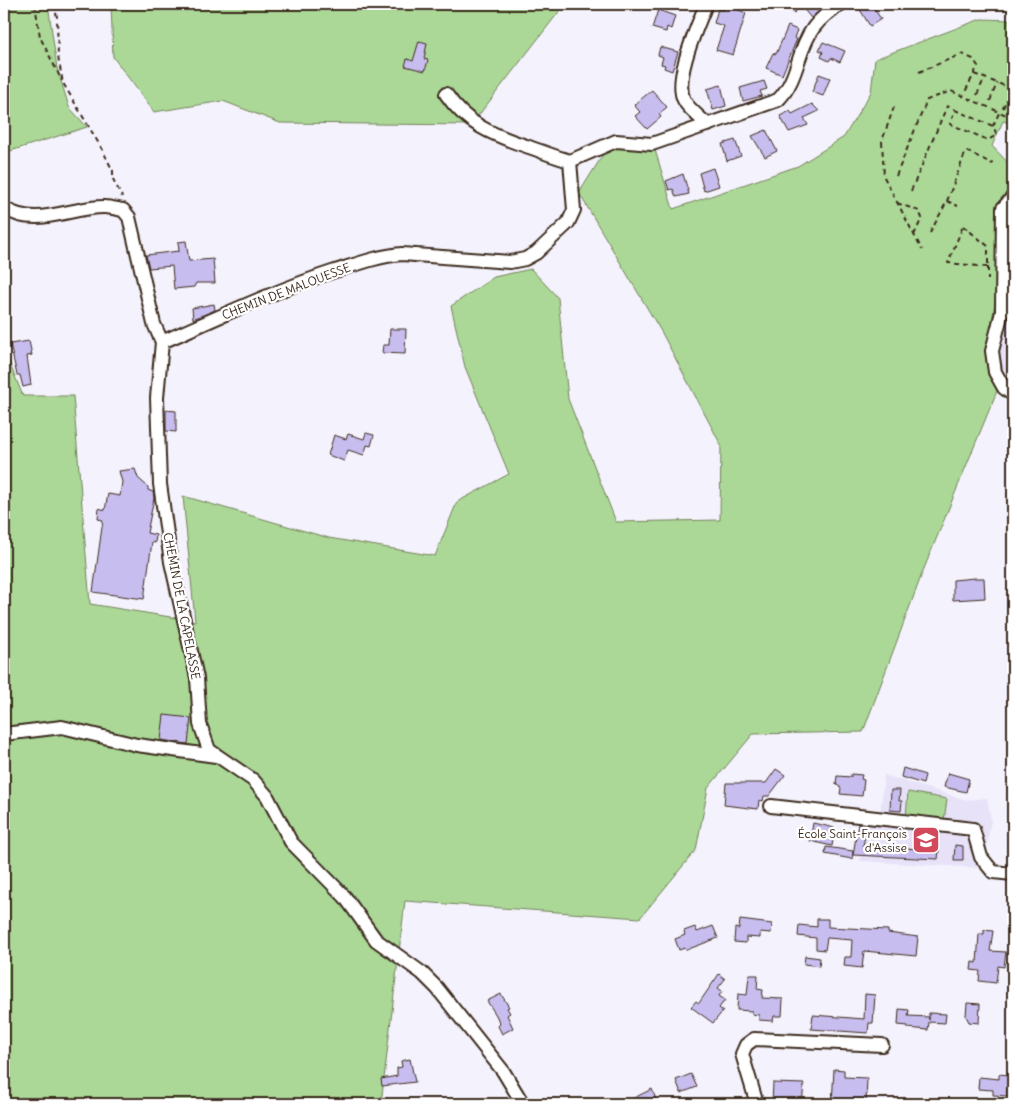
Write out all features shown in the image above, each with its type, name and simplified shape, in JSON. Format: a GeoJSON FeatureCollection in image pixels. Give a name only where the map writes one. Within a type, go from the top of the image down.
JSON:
{"type":"FeatureCollection","features":[{"type":"Feature","properties":{"kind":"street"},"geometry":{"type":"LineString","coordinates":[[706,4],[682,75],[681,91],[684,102],[708,125]]}},
{"type":"Feature","properties":{"kind":"street"},"geometry":{"type":"LineString","coordinates":[[446,94],[453,106],[492,134],[549,156],[570,161],[616,141],[652,144],[778,100],[788,90],[794,79],[802,52],[813,28],[828,12],[841,4]]}},
{"type":"Feature","properties":{"kind":"street","name":"CHEMIN DE MALOUESSE"},"geometry":{"type":"LineString","coordinates":[[162,342],[312,278],[386,256],[402,254],[510,262],[525,259],[556,236],[568,223],[574,210],[570,161]]}},
{"type":"Feature","properties":{"kind":"street"},"geometry":{"type":"LineString","coordinates":[[1013,196],[1003,208],[1008,260],[1002,312],[992,351],[995,372],[1004,388],[1013,395]]}},
{"type":"Feature","properties":{"kind":"street"},"geometry":{"type":"LineString","coordinates":[[4,208],[14,214],[53,217],[103,207],[123,210],[128,217],[154,324],[162,342]]}},
{"type":"Feature","properties":{"kind":"street","name":"CHEMIN DE LA CAPELASSE"},"geometry":{"type":"LineString","coordinates":[[162,342],[157,398],[160,484],[171,562],[195,670],[200,724],[210,750],[253,780],[267,796],[291,842],[345,897],[376,940],[422,973],[437,988],[503,1071],[523,1104]]}},
{"type":"Feature","properties":{"kind":"street"},"geometry":{"type":"LineString","coordinates":[[4,734],[62,727],[137,745],[216,756]]}},
{"type":"Feature","properties":{"kind":"street"},"geometry":{"type":"LineString","coordinates":[[770,806],[973,830],[981,857],[993,872],[1013,874]]}},
{"type":"Feature","properties":{"kind":"street"},"geometry":{"type":"LineString","coordinates":[[757,1104],[742,1054],[746,1045],[754,1039],[882,1045]]}},
{"type":"Feature","properties":{"kind":"path"},"geometry":{"type":"LineString","coordinates":[[35,4],[40,37],[63,83],[113,171],[113,179],[128,217]]}},
{"type":"Feature","properties":{"kind":"path"},"geometry":{"type":"LineString","coordinates":[[54,4],[57,18],[59,68],[63,83]]}},
{"type":"Feature","properties":{"kind":"path"},"geometry":{"type":"LineString","coordinates":[[919,72],[962,54],[973,59],[978,66],[963,96]]}},
{"type":"Feature","properties":{"kind":"path"},"geometry":{"type":"LineString","coordinates":[[974,74],[1012,89],[1003,108]]}},
{"type":"Feature","properties":{"kind":"path"},"geometry":{"type":"LineString","coordinates":[[977,95],[984,78]]}},
{"type":"Feature","properties":{"kind":"path"},"geometry":{"type":"LineString","coordinates":[[990,101],[997,83]]}},
{"type":"Feature","properties":{"kind":"path"},"geometry":{"type":"LineString","coordinates":[[896,176],[927,100],[951,91],[1011,117]]}},
{"type":"Feature","properties":{"kind":"path"},"geometry":{"type":"LineString","coordinates":[[911,191],[947,106],[993,126],[997,135],[988,140],[950,124],[955,110]]}},
{"type":"Feature","properties":{"kind":"path"},"geometry":{"type":"LineString","coordinates":[[894,107],[882,140],[884,177],[922,250]]}},
{"type":"Feature","properties":{"kind":"path"},"geometry":{"type":"LineString","coordinates":[[993,126],[999,113]]}},
{"type":"Feature","properties":{"kind":"path"},"geometry":{"type":"LineString","coordinates":[[930,233],[946,201],[966,151],[994,164]]}},
{"type":"Feature","properties":{"kind":"path"},"geometry":{"type":"LineString","coordinates":[[946,201],[958,206]]}},
{"type":"Feature","properties":{"kind":"path"},"geometry":{"type":"LineString","coordinates":[[897,203],[919,211],[922,218],[914,236]]}},
{"type":"Feature","properties":{"kind":"path"},"geometry":{"type":"LineString","coordinates":[[988,267],[948,263],[963,226],[988,246],[988,267],[988,280]]}},
{"type":"Feature","properties":{"kind":"shaded area"},"geometry":{"type":"Polygon","coordinates":[[[1013,201],[1013,259],[1007,223],[1010,205],[1013,201]]]}},
{"type":"Feature","properties":{"kind":"shaded area"},"geometry":{"type":"Polygon","coordinates":[[[1013,259],[1013,370],[1005,382],[999,371],[998,354],[1011,293],[1013,259]]]}},
{"type":"Feature","properties":{"kind":"shaded area","name":"École Saint-François d'Assise"},"geometry":{"type":"Polygon","coordinates":[[[884,775],[966,800],[987,798],[991,819],[984,868],[860,861],[869,815],[880,816],[884,775]]]}},
{"type":"Feature","properties":{"kind":"green space"},"geometry":{"type":"Polygon","coordinates":[[[4,4],[48,4],[57,68],[69,107],[87,127],[4,153],[4,4]]]}},
{"type":"Feature","properties":{"kind":"green space"},"geometry":{"type":"Polygon","coordinates":[[[111,4],[565,4],[471,125],[280,123],[223,101],[154,112],[113,57],[111,4]]]}},
{"type":"Feature","properties":{"kind":"green space"},"geometry":{"type":"Polygon","coordinates":[[[981,19],[1013,20],[1013,124],[1003,121],[992,146],[1013,168],[1013,186],[999,205],[996,222],[997,288],[989,342],[989,360],[997,391],[923,571],[863,732],[753,734],[708,788],[696,850],[640,918],[405,901],[381,1104],[4,1104],[4,350],[23,396],[73,396],[90,604],[195,621],[183,496],[329,538],[435,556],[457,502],[509,474],[465,367],[451,306],[494,277],[531,269],[558,298],[568,399],[616,522],[720,520],[721,445],[662,333],[579,193],[609,145],[655,150],[673,209],[798,166],[844,137],[871,92],[875,59],[981,19]]]}},
{"type":"Feature","properties":{"kind":"green space"},"geometry":{"type":"Polygon","coordinates":[[[908,792],[947,799],[944,821],[906,817],[908,792]]]}},
{"type":"Feature","properties":{"kind":"building"},"geometry":{"type":"Polygon","coordinates":[[[725,4],[746,13],[733,55],[716,50],[724,26],[714,23],[718,9],[723,10],[725,4]]]}},
{"type":"Feature","properties":{"kind":"building"},"geometry":{"type":"Polygon","coordinates":[[[783,4],[827,4],[811,18],[801,6],[794,13],[783,4]]]}},
{"type":"Feature","properties":{"kind":"building"},"geometry":{"type":"Polygon","coordinates":[[[865,4],[871,4],[881,19],[870,26],[859,8],[865,4]]]}},
{"type":"Feature","properties":{"kind":"building"},"geometry":{"type":"Polygon","coordinates":[[[658,10],[675,16],[671,29],[667,27],[666,32],[652,28],[658,10]]]}},
{"type":"Feature","properties":{"kind":"building"},"geometry":{"type":"Polygon","coordinates":[[[788,26],[797,30],[794,38],[797,39],[782,75],[766,68],[773,53],[776,54],[788,26]]]}},
{"type":"Feature","properties":{"kind":"building"},"geometry":{"type":"Polygon","coordinates":[[[419,41],[427,43],[424,59],[428,60],[425,71],[405,66],[407,59],[413,61],[419,41]]]}},
{"type":"Feature","properties":{"kind":"building"},"geometry":{"type":"Polygon","coordinates":[[[823,42],[845,51],[840,62],[831,58],[829,61],[821,57],[823,52],[819,50],[823,42]]]}},
{"type":"Feature","properties":{"kind":"building"},"geometry":{"type":"Polygon","coordinates":[[[660,47],[678,52],[672,71],[664,68],[665,65],[661,64],[663,57],[658,55],[660,47]]]}},
{"type":"Feature","properties":{"kind":"building"},"geometry":{"type":"Polygon","coordinates":[[[819,74],[830,78],[823,96],[812,92],[819,74]]]}},
{"type":"Feature","properties":{"kind":"building"},"geometry":{"type":"Polygon","coordinates":[[[764,81],[767,89],[760,91],[762,96],[743,101],[740,88],[764,81]]]}},
{"type":"Feature","properties":{"kind":"building"},"geometry":{"type":"Polygon","coordinates":[[[721,85],[726,106],[713,110],[707,89],[721,85]]]}},
{"type":"Feature","properties":{"kind":"building"},"geometry":{"type":"Polygon","coordinates":[[[652,90],[667,107],[659,114],[661,117],[647,129],[635,116],[640,112],[634,105],[652,90]]]}},
{"type":"Feature","properties":{"kind":"building"},"geometry":{"type":"Polygon","coordinates":[[[812,104],[819,111],[804,118],[808,125],[789,132],[780,116],[790,111],[792,114],[812,104]]]}},
{"type":"Feature","properties":{"kind":"building"},"geometry":{"type":"Polygon","coordinates":[[[766,130],[777,151],[765,157],[752,136],[766,130]]]}},
{"type":"Feature","properties":{"kind":"building"},"geometry":{"type":"Polygon","coordinates":[[[735,140],[741,156],[727,161],[722,144],[735,140]]]}},
{"type":"Feature","properties":{"kind":"building"},"geometry":{"type":"Polygon","coordinates":[[[713,168],[719,186],[704,191],[699,173],[713,168]]]}},
{"type":"Feature","properties":{"kind":"building"},"geometry":{"type":"Polygon","coordinates":[[[683,174],[689,194],[676,197],[673,189],[669,190],[666,181],[683,174]]]}},
{"type":"Feature","properties":{"kind":"building"},"geometry":{"type":"Polygon","coordinates":[[[186,241],[189,261],[213,259],[215,283],[196,283],[194,287],[174,289],[172,266],[149,268],[146,255],[179,251],[178,242],[186,241]]]}},
{"type":"Feature","properties":{"kind":"building"},"geometry":{"type":"Polygon","coordinates":[[[214,304],[215,310],[193,319],[192,308],[214,304]]]}},
{"type":"Feature","properties":{"kind":"building"},"geometry":{"type":"Polygon","coordinates":[[[390,329],[406,329],[405,354],[382,353],[383,345],[389,345],[390,329]]]}},
{"type":"Feature","properties":{"kind":"building"},"geometry":{"type":"Polygon","coordinates":[[[29,341],[32,355],[27,356],[31,385],[23,387],[20,375],[17,375],[10,344],[29,341]]]}},
{"type":"Feature","properties":{"kind":"building"},"geometry":{"type":"Polygon","coordinates":[[[166,410],[176,411],[176,432],[166,431],[166,410]]]}},
{"type":"Feature","properties":{"kind":"building"},"geometry":{"type":"Polygon","coordinates":[[[366,433],[374,435],[371,446],[367,445],[364,455],[348,450],[344,461],[328,455],[334,435],[346,439],[348,434],[364,439],[366,433]]]}},
{"type":"Feature","properties":{"kind":"building"},"geometry":{"type":"Polygon","coordinates":[[[135,469],[138,478],[148,487],[148,490],[153,492],[154,498],[147,533],[156,535],[155,543],[152,542],[144,599],[93,592],[103,520],[98,519],[99,508],[105,510],[108,494],[120,496],[122,482],[119,471],[135,469]]]}},
{"type":"Feature","properties":{"kind":"building"},"geometry":{"type":"Polygon","coordinates":[[[984,578],[985,598],[953,600],[953,580],[984,578]]]}},
{"type":"Feature","properties":{"kind":"building"},"geometry":{"type":"Polygon","coordinates":[[[164,715],[191,718],[188,744],[161,740],[164,715]]]}},
{"type":"Feature","properties":{"kind":"building"},"geometry":{"type":"Polygon","coordinates":[[[903,768],[925,775],[923,784],[901,777],[903,768]]]}},
{"type":"Feature","properties":{"kind":"building"},"geometry":{"type":"Polygon","coordinates":[[[776,769],[785,775],[769,796],[764,796],[763,801],[759,800],[758,809],[724,805],[726,783],[766,783],[776,769]]]}},
{"type":"Feature","properties":{"kind":"building"},"geometry":{"type":"Polygon","coordinates":[[[948,773],[969,779],[966,792],[944,787],[948,773]]]}},
{"type":"Feature","properties":{"kind":"building"},"geometry":{"type":"Polygon","coordinates":[[[851,774],[862,775],[861,779],[864,780],[862,796],[840,794],[841,788],[836,784],[837,776],[851,777],[851,774]]]}},
{"type":"Feature","properties":{"kind":"building"},"geometry":{"type":"Polygon","coordinates":[[[891,790],[900,790],[899,801],[902,801],[901,811],[890,810],[891,790]]]}},
{"type":"Feature","properties":{"kind":"building"},"geometry":{"type":"Polygon","coordinates":[[[813,823],[835,828],[832,846],[810,841],[813,823]]]}},
{"type":"Feature","properties":{"kind":"building"},"geometry":{"type":"Polygon","coordinates":[[[858,824],[867,825],[863,846],[939,850],[938,859],[853,855],[858,824]]]}},
{"type":"Feature","properties":{"kind":"building"},"geometry":{"type":"Polygon","coordinates":[[[955,845],[963,846],[963,860],[954,860],[955,845]]]}},
{"type":"Feature","properties":{"kind":"building"},"geometry":{"type":"Polygon","coordinates":[[[826,847],[853,851],[852,859],[825,854],[826,847]]]}},
{"type":"Feature","properties":{"kind":"building"},"geometry":{"type":"Polygon","coordinates":[[[817,919],[828,919],[828,927],[888,930],[888,933],[918,937],[916,956],[864,951],[862,968],[844,966],[845,957],[851,957],[852,940],[827,938],[825,950],[816,949],[816,938],[798,936],[799,925],[817,927],[817,919]]]}},
{"type":"Feature","properties":{"kind":"building"},"geometry":{"type":"Polygon","coordinates":[[[740,920],[772,924],[771,933],[760,932],[760,938],[746,937],[746,943],[734,942],[735,928],[739,929],[740,920]]]}},
{"type":"Feature","properties":{"kind":"building"},"geometry":{"type":"Polygon","coordinates":[[[713,926],[718,938],[686,950],[685,948],[679,950],[675,939],[685,935],[684,931],[695,927],[697,932],[713,926]]]}},
{"type":"Feature","properties":{"kind":"building"},"geometry":{"type":"Polygon","coordinates":[[[984,930],[993,931],[990,951],[1006,952],[1004,967],[998,966],[996,983],[979,981],[980,971],[971,970],[972,962],[977,963],[979,934],[984,934],[984,930]]]}},
{"type":"Feature","properties":{"kind":"building"},"geometry":{"type":"Polygon","coordinates":[[[805,956],[820,958],[819,966],[804,964],[805,956]]]}},
{"type":"Feature","properties":{"kind":"building"},"geometry":{"type":"Polygon","coordinates":[[[719,974],[725,979],[718,988],[722,991],[719,996],[725,1000],[719,1008],[723,1011],[713,1023],[691,1007],[696,1001],[699,1003],[719,974]]]}},
{"type":"Feature","properties":{"kind":"building"},"geometry":{"type":"Polygon","coordinates":[[[749,975],[758,975],[757,989],[763,990],[762,998],[783,999],[782,1016],[774,1016],[773,1021],[759,1020],[759,1015],[752,1014],[752,1011],[737,1010],[738,994],[747,995],[749,975]]]}},
{"type":"Feature","properties":{"kind":"building"},"geometry":{"type":"Polygon","coordinates":[[[501,994],[509,1007],[507,1008],[510,1013],[507,1015],[513,1028],[502,1034],[496,1015],[487,1001],[501,994]]]}},
{"type":"Feature","properties":{"kind":"building"},"geometry":{"type":"Polygon","coordinates":[[[865,994],[875,995],[873,1023],[869,1023],[868,1033],[811,1029],[813,1015],[864,1019],[865,994]]]}},
{"type":"Feature","properties":{"kind":"building"},"geometry":{"type":"Polygon","coordinates":[[[967,1003],[980,1004],[979,1023],[969,1022],[966,1016],[967,1003]]]}},
{"type":"Feature","properties":{"kind":"building"},"geometry":{"type":"Polygon","coordinates":[[[899,1009],[909,1010],[908,1016],[929,1017],[929,1013],[946,1014],[945,1023],[929,1022],[928,1030],[898,1025],[899,1009]]]}},
{"type":"Feature","properties":{"kind":"building"},"geometry":{"type":"Polygon","coordinates":[[[410,1059],[415,1082],[382,1086],[381,1079],[397,1076],[397,1068],[402,1067],[401,1061],[410,1059]]]}},
{"type":"Feature","properties":{"kind":"building"},"geometry":{"type":"Polygon","coordinates":[[[834,1069],[844,1070],[844,1077],[867,1078],[866,1104],[832,1104],[834,1069]]]}},
{"type":"Feature","properties":{"kind":"building"},"geometry":{"type":"Polygon","coordinates":[[[691,1074],[697,1087],[681,1093],[676,1080],[691,1074]]]}},
{"type":"Feature","properties":{"kind":"building"},"geometry":{"type":"Polygon","coordinates":[[[999,1074],[1008,1075],[1007,1096],[993,1095],[993,1090],[978,1089],[979,1077],[999,1079],[999,1074]]]}},
{"type":"Feature","properties":{"kind":"building"},"geometry":{"type":"Polygon","coordinates":[[[773,1083],[804,1084],[802,1104],[772,1104],[773,1083]]]}},
{"type":"Feature","properties":{"kind":"building"},"geometry":{"type":"Polygon","coordinates":[[[652,1089],[657,1102],[651,1104],[622,1104],[652,1089]]]}},
{"type":"Feature","properties":{"kind":"place","name":"École Saint-François d'Assise"},"geometry":{"type":"Point","coordinates":[926,840]}}]}
